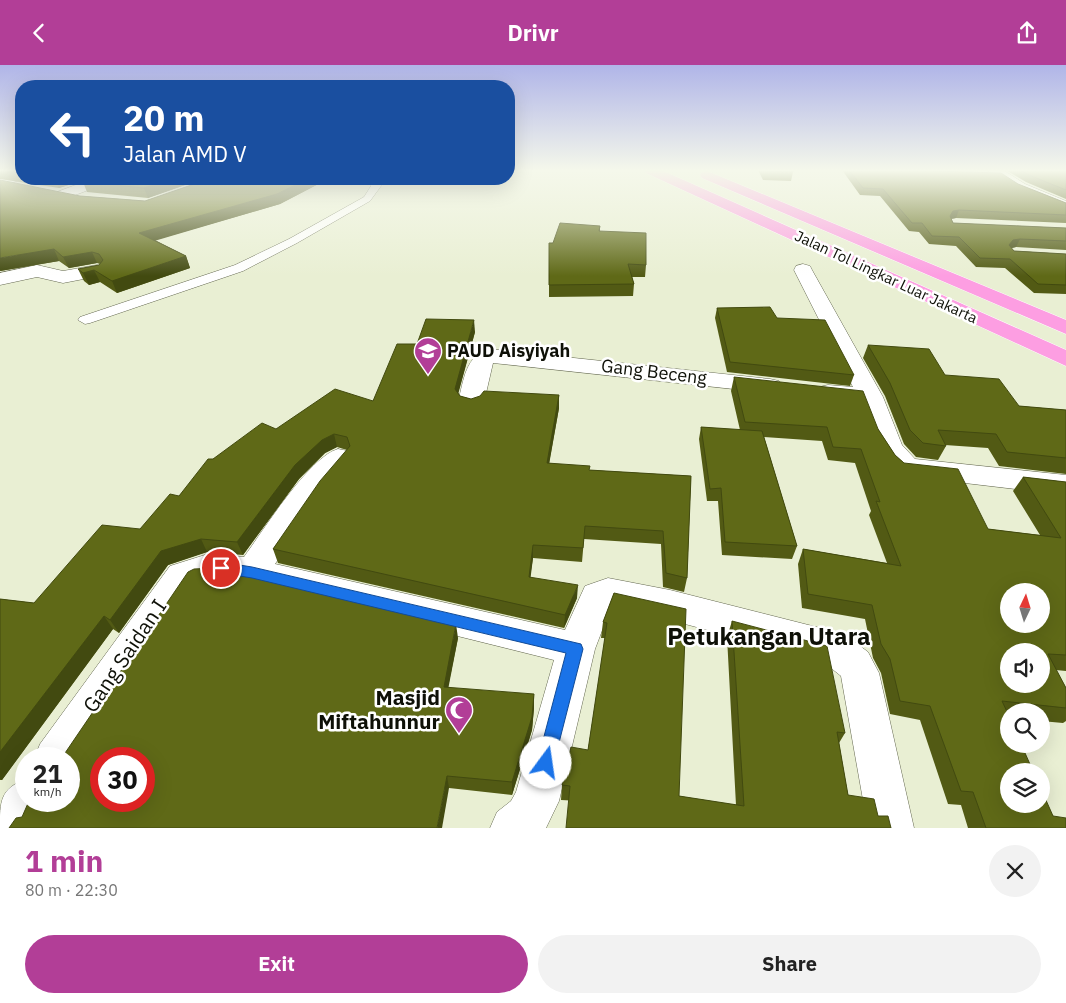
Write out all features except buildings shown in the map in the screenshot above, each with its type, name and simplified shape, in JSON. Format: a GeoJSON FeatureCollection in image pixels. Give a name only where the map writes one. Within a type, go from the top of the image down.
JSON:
{"type":"FeatureCollection","features":[{"type":"Feature","properties":{"kind":"highway","name":"Jalan Tol Lingkar Luar Jakarta"},"geometry":{"type":"LineString","coordinates":[[731,206],[1066,359]]}},
{"type":"Feature","properties":{"kind":"highway","name":"Jalan Tol Lingkar Luar Jakarta"},"geometry":{"type":"LineString","coordinates":[[780,206],[1066,328]]}},
{"type":"Feature","properties":{"kind":"street"},"geometry":{"type":"LineString","coordinates":[[803,270],[870,397],[889,449],[907,468],[1066,485]]}},
{"type":"Feature","properties":{"kind":"street"},"geometry":{"type":"LineString","coordinates":[[0,279],[37,271],[63,277],[97,271]]}},
{"type":"Feature","properties":{"kind":"street","name":"Gang Beceng"},"geometry":{"type":"LineString","coordinates":[[471,402],[480,364],[490,356],[870,397]]}},
{"type":"Feature","properties":{"kind":"street"},"geometry":{"type":"LineString","coordinates":[[338,458],[312,486],[252,572],[576,649]]}},
{"type":"Feature","properties":{"kind":"street","name":"Gang Saidan I"},"geometry":{"type":"LineString","coordinates":[[63,747],[175,584],[189,572],[206,565],[252,572]]}},
{"type":"Feature","properties":{"kind":"street"},"geometry":{"type":"LineString","coordinates":[[513,828],[527,817],[536,801],[576,649],[597,596],[608,593],[670,605],[831,646],[847,655],[856,664],[860,673],[891,828]]}},
{"type":"Feature","properties":{"kind":"street"},"geometry":{"type":"LineString","coordinates":[[8,828],[19,812]]}},
{"type":"Feature","properties":{"kind":"lane"},"geometry":{"type":"LineString","coordinates":[[85,319],[172,292],[254,260],[293,241],[355,206]]}},
{"type":"Feature","properties":{"kind":"place","name":"PAUD Aisyiyah"},"geometry":{"type":"Point","coordinates":[428,375]}},
{"type":"Feature","properties":{"kind":"place","name":"Masjid Miftahunnur"},"geometry":{"type":"Point","coordinates":[459,734]}},
{"type":"Feature","properties":{"kind":"district","name":"Petukangan Utara"},"geometry":{"type":"Point","coordinates":[769,637]}},
{"type":"Feature","properties":{"kind":"route"},"geometry":{"type":"LineString","coordinates":[[221,568],[252,572],[576,649],[546,763]]}}]}
